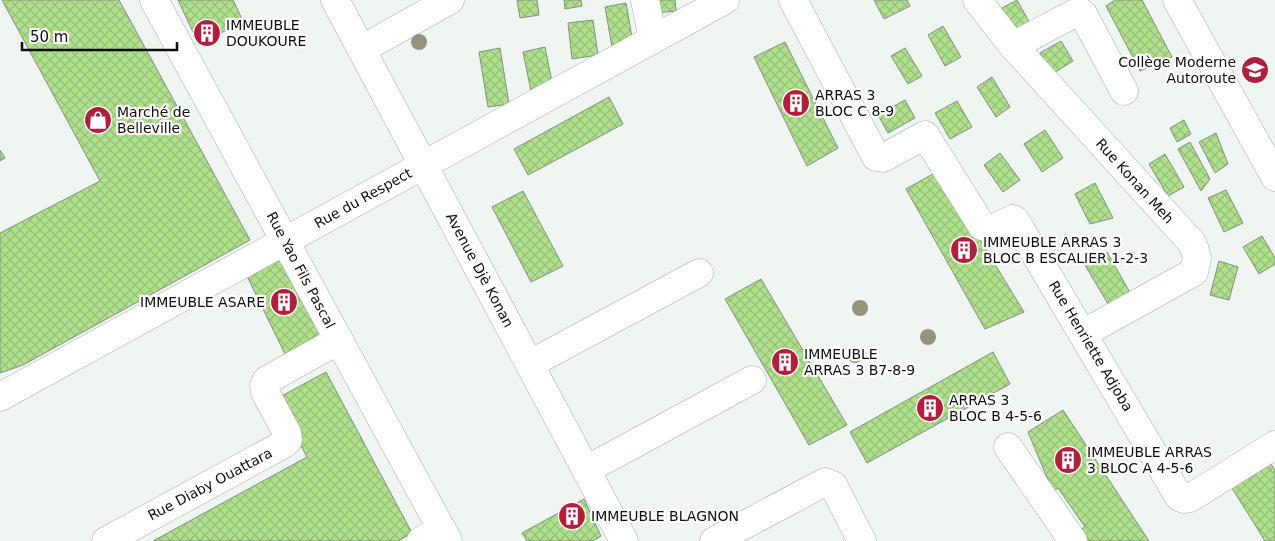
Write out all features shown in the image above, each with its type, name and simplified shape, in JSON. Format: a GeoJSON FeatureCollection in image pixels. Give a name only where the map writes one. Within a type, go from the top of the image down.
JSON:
{"type":"FeatureCollection","features":[{"type":"Feature","properties":{"kind":"street","name":"Rue Yao Fils Pascal"},"geometry":{"type":"LineString","coordinates":[[154,0],[340,340],[437,537]]}},
{"type":"Feature","properties":{"kind":"street","name":"Avenue Djè Konan"},"geometry":{"type":"LineString","coordinates":[[335,0],[624,541]]}},
{"type":"Feature","properties":{"kind":"street"},"geometry":{"type":"LineString","coordinates":[[362,49],[450,0]]}},
{"type":"Feature","properties":{"kind":"street"},"geometry":{"type":"LineString","coordinates":[[645,0],[652,40]]}},
{"type":"Feature","properties":{"kind":"street","name":"Rue du Respect"},"geometry":{"type":"LineString","coordinates":[[0,397],[726,0]]}},
{"type":"Feature","properties":{"kind":"street","name":"Rue Henriette Adjoba"},"geometry":{"type":"LineString","coordinates":[[793,0],[876,157],[883,158],[923,135],[928,137],[982,226],[992,229],[1013,218],[1015,220],[1084,333],[1179,497],[1184,499],[1190,498],[1275,445]]}},
{"type":"Feature","properties":{"kind":"street","name":"Rue Konan Meh"},"geometry":{"type":"LineString","coordinates":[[977,0],[1013,46],[1193,244],[1198,258],[1194,272],[1084,333]]}},
{"type":"Feature","properties":{"kind":"street"},"geometry":{"type":"LineString","coordinates":[[1177,0],[1275,177]]}},
{"type":"Feature","properties":{"kind":"street"},"geometry":{"type":"LineString","coordinates":[[1013,46],[1079,11],[1083,14],[1124,91]]}},
{"type":"Feature","properties":{"kind":"street"},"geometry":{"type":"LineString","coordinates":[[530,364],[699,273]]}},
{"type":"Feature","properties":{"kind":"street","name":"Rue Diaby Ouattara"},"geometry":{"type":"LineString","coordinates":[[106,541],[284,444],[288,440],[286,433],[264,392],[264,385],[267,380],[340,340]]}},
{"type":"Feature","properties":{"kind":"street"},"geometry":{"type":"LineString","coordinates":[[586,470],[752,380]]}},
{"type":"Feature","properties":{"kind":"street"},"geometry":{"type":"LineString","coordinates":[[1008,447],[1073,541]]}},
{"type":"Feature","properties":{"kind":"street"},"geometry":{"type":"LineString","coordinates":[[714,541],[825,482],[833,485],[862,541]]}},
{"type":"Feature","properties":{"kind":"building","name":"Marché de Belleville"},"geometry":{"type":"Polygon","coordinates":[[[2,0],[119,0],[250,240],[23,365],[0,373],[0,233],[100,181],[2,0]]]}},
{"type":"Feature","properties":{"kind":"building","name":"IMMEUBLE DOUKOURE"},"geometry":{"type":"Polygon","coordinates":[[[178,0],[233,0],[243,21],[199,45],[178,0]]]}},
{"type":"Feature","properties":{"kind":"building"},"geometry":{"type":"Polygon","coordinates":[[[517,0],[537,0],[539,15],[520,18],[517,0]]]}},
{"type":"Feature","properties":{"kind":"building"},"geometry":{"type":"Polygon","coordinates":[[[564,0],[581,0],[582,6],[565,9],[564,0]]]}},
{"type":"Feature","properties":{"kind":"building"},"geometry":{"type":"Polygon","coordinates":[[[653,0],[675,0],[676,11],[655,13],[653,0]]]}},
{"type":"Feature","properties":{"kind":"building"},"geometry":{"type":"Polygon","coordinates":[[[874,0],[907,0],[910,6],[884,19],[874,0]]]}},
{"type":"Feature","properties":{"kind":"building"},"geometry":{"type":"Polygon","coordinates":[[[1017,0],[1032,27],[1016,35],[1002,8],[1017,0]]]}},
{"type":"Feature","properties":{"kind":"building"},"geometry":{"type":"Polygon","coordinates":[[[1115,0],[1142,0],[1172,57],[1140,71],[1106,6],[1115,0]]]}},
{"type":"Feature","properties":{"kind":"building"},"geometry":{"type":"Polygon","coordinates":[[[626,3],[633,43],[612,47],[605,7],[626,3]]]}},
{"type":"Feature","properties":{"kind":"building"},"geometry":{"type":"Polygon","coordinates":[[[593,20],[598,55],[572,59],[568,23],[593,20]]]}},
{"type":"Feature","properties":{"kind":"building"},"geometry":{"type":"Polygon","coordinates":[[[943,26],[961,57],[945,66],[928,35],[943,26]]]}},
{"type":"Feature","properties":{"kind":"building"},"geometry":{"type":"Polygon","coordinates":[[[1061,41],[1073,61],[1052,74],[1040,53],[1061,41]]]}},
{"type":"Feature","properties":{"kind":"building","name":"ARRAS 3 BLOC C 8-9"},"geometry":{"type":"Polygon","coordinates":[[[785,42],[838,148],[807,166],[754,57],[785,42]]]}},
{"type":"Feature","properties":{"kind":"building"},"geometry":{"type":"Polygon","coordinates":[[[545,47],[553,87],[531,91],[523,52],[545,47]]]}},
{"type":"Feature","properties":{"kind":"building"},"geometry":{"type":"Polygon","coordinates":[[[500,48],[509,104],[488,107],[479,52],[500,48]]]}},
{"type":"Feature","properties":{"kind":"building"},"geometry":{"type":"Polygon","coordinates":[[[905,48],[922,76],[908,84],[891,56],[905,48]]]}},
{"type":"Feature","properties":{"kind":"building"},"geometry":{"type":"Polygon","coordinates":[[[992,77],[1010,107],[996,117],[977,87],[992,77]]]}},
{"type":"Feature","properties":{"kind":"building"},"geometry":{"type":"Polygon","coordinates":[[[609,97],[623,124],[528,175],[514,149],[609,97]]]}},
{"type":"Feature","properties":{"kind":"building"},"geometry":{"type":"Polygon","coordinates":[[[905,100],[915,118],[888,133],[878,115],[905,100]]]}},
{"type":"Feature","properties":{"kind":"building"},"geometry":{"type":"Polygon","coordinates":[[[957,101],[972,127],[950,139],[935,113],[957,101]]]}},
{"type":"Feature","properties":{"kind":"building"},"geometry":{"type":"Polygon","coordinates":[[[1184,120],[1191,134],[1177,142],[1170,128],[1184,120]]]}},
{"type":"Feature","properties":{"kind":"building"},"geometry":{"type":"Polygon","coordinates":[[[1045,130],[1063,158],[1042,172],[1024,144],[1045,130]]]}},
{"type":"Feature","properties":{"kind":"building"},"geometry":{"type":"Polygon","coordinates":[[[1216,133],[1228,164],[1215,173],[1199,142],[1216,133]]]}},
{"type":"Feature","properties":{"kind":"building"},"geometry":{"type":"Polygon","coordinates":[[[1190,142],[1210,179],[1201,191],[1178,149],[1190,142]]]}},
{"type":"Feature","properties":{"kind":"building"},"geometry":{"type":"Polygon","coordinates":[[[0,150],[5,158],[0,161],[0,150]]]}},
{"type":"Feature","properties":{"kind":"building"},"geometry":{"type":"Polygon","coordinates":[[[1000,153],[1020,180],[1003,192],[984,165],[1000,153]]]}},
{"type":"Feature","properties":{"kind":"building"},"geometry":{"type":"Polygon","coordinates":[[[1165,154],[1184,187],[1168,196],[1149,164],[1165,154]]]}},
{"type":"Feature","properties":{"kind":"building","name":"IMMEUBLE ARRAS 3 BLOC B ESCALIER 1-2-3"},"geometry":{"type":"Polygon","coordinates":[[[938,171],[1024,312],[985,329],[906,189],[938,171]]]}},
{"type":"Feature","properties":{"kind":"building"},"geometry":{"type":"Polygon","coordinates":[[[1095,183],[1113,218],[1090,224],[1075,194],[1095,183]]]}},
{"type":"Feature","properties":{"kind":"building"},"geometry":{"type":"Polygon","coordinates":[[[1226,190],[1243,223],[1224,232],[1208,198],[1226,190]]]}},
{"type":"Feature","properties":{"kind":"building"},"geometry":{"type":"Polygon","coordinates":[[[523,191],[563,266],[531,282],[492,207],[523,191]]]}},
{"type":"Feature","properties":{"kind":"building"},"geometry":{"type":"Polygon","coordinates":[[[1262,236],[1275,258],[1275,264],[1259,274],[1243,247],[1262,236]]]}},
{"type":"Feature","properties":{"kind":"building","name":"IMMEUBLE ASARE"},"geometry":{"type":"Polygon","coordinates":[[[283,252],[324,333],[285,354],[245,272],[283,252]]]}},
{"type":"Feature","properties":{"kind":"building"},"geometry":{"type":"Polygon","coordinates":[[[1107,252],[1132,296],[1111,309],[1085,265],[1107,252]]]}},
{"type":"Feature","properties":{"kind":"building"},"geometry":{"type":"Polygon","coordinates":[[[1219,261],[1238,267],[1229,300],[1210,295],[1219,261]]]}},
{"type":"Feature","properties":{"kind":"building","name":"IMMEUBLE ARRAS 3 B7-8-9"},"geometry":{"type":"Polygon","coordinates":[[[761,279],[847,425],[809,445],[725,299],[761,279]]]}},
{"type":"Feature","properties":{"kind":"building","name":"ARRAS 3 BLOC B 4-5-6"},"geometry":{"type":"Polygon","coordinates":[[[993,352],[1010,384],[867,463],[850,432],[993,352]]]}},
{"type":"Feature","properties":{"kind":"building"},"geometry":{"type":"Polygon","coordinates":[[[326,372],[412,533],[398,541],[153,541],[307,457],[276,399],[326,372]]]}},
{"type":"Feature","properties":{"kind":"building","name":"IMMEUBLE ARRAS 3 BLOC A 4-5-6"},"geometry":{"type":"Polygon","coordinates":[[[1063,410],[1149,541],[1087,541],[1079,530],[1085,527],[1058,488],[1053,492],[1028,432],[1063,410]]]}},
{"type":"Feature","properties":{"kind":"building"},"geometry":{"type":"Polygon","coordinates":[[[1271,464],[1275,470],[1275,541],[1265,541],[1232,488],[1271,464]]]}},
{"type":"Feature","properties":{"kind":"building","name":"IMMEUBLE BLAGNON"},"geometry":{"type":"Polygon","coordinates":[[[584,499],[601,536],[593,541],[527,541],[522,533],[584,499]]]}},
{"type":"Feature","properties":{"kind":"place","name":"IMMEUBLE DOUKOURE"},"geometry":{"type":"Point","coordinates":[207,33]}},
{"type":"Feature","properties":{"kind":"place","name":"Collège Moderne Autoroute"},"geometry":{"type":"Point","coordinates":[1255,70]}},
{"type":"Feature","properties":{"kind":"place","name":"ARRAS 3 BLOC C 8-9"},"geometry":{"type":"Point","coordinates":[796,103]}},
{"type":"Feature","properties":{"kind":"place","name":"Marché de Belleville"},"geometry":{"type":"Point","coordinates":[98,120]}},
{"type":"Feature","properties":{"kind":"place","name":"IMMEUBLE ARRAS 3 BLOC B ESCALIER 1-2-3"},"geometry":{"type":"Point","coordinates":[964,250]}},
{"type":"Feature","properties":{"kind":"place","name":"IMMEUBLE ASARE"},"geometry":{"type":"Point","coordinates":[284,302]}},
{"type":"Feature","properties":{"kind":"place","name":"IMMEUBLE ARRAS 3 B7-8-9"},"geometry":{"type":"Point","coordinates":[785,362]}},
{"type":"Feature","properties":{"kind":"place","name":"ARRAS 3 BLOC B 4-5-6"},"geometry":{"type":"Point","coordinates":[930,408]}},
{"type":"Feature","properties":{"kind":"place","name":"IMMEUBLE ARRAS 3 BLOC A 4-5-6"},"geometry":{"type":"Point","coordinates":[1068,460]}},
{"type":"Feature","properties":{"kind":"place","name":"IMMEUBLE BLAGNON"},"geometry":{"type":"Point","coordinates":[572,516]}}]}
